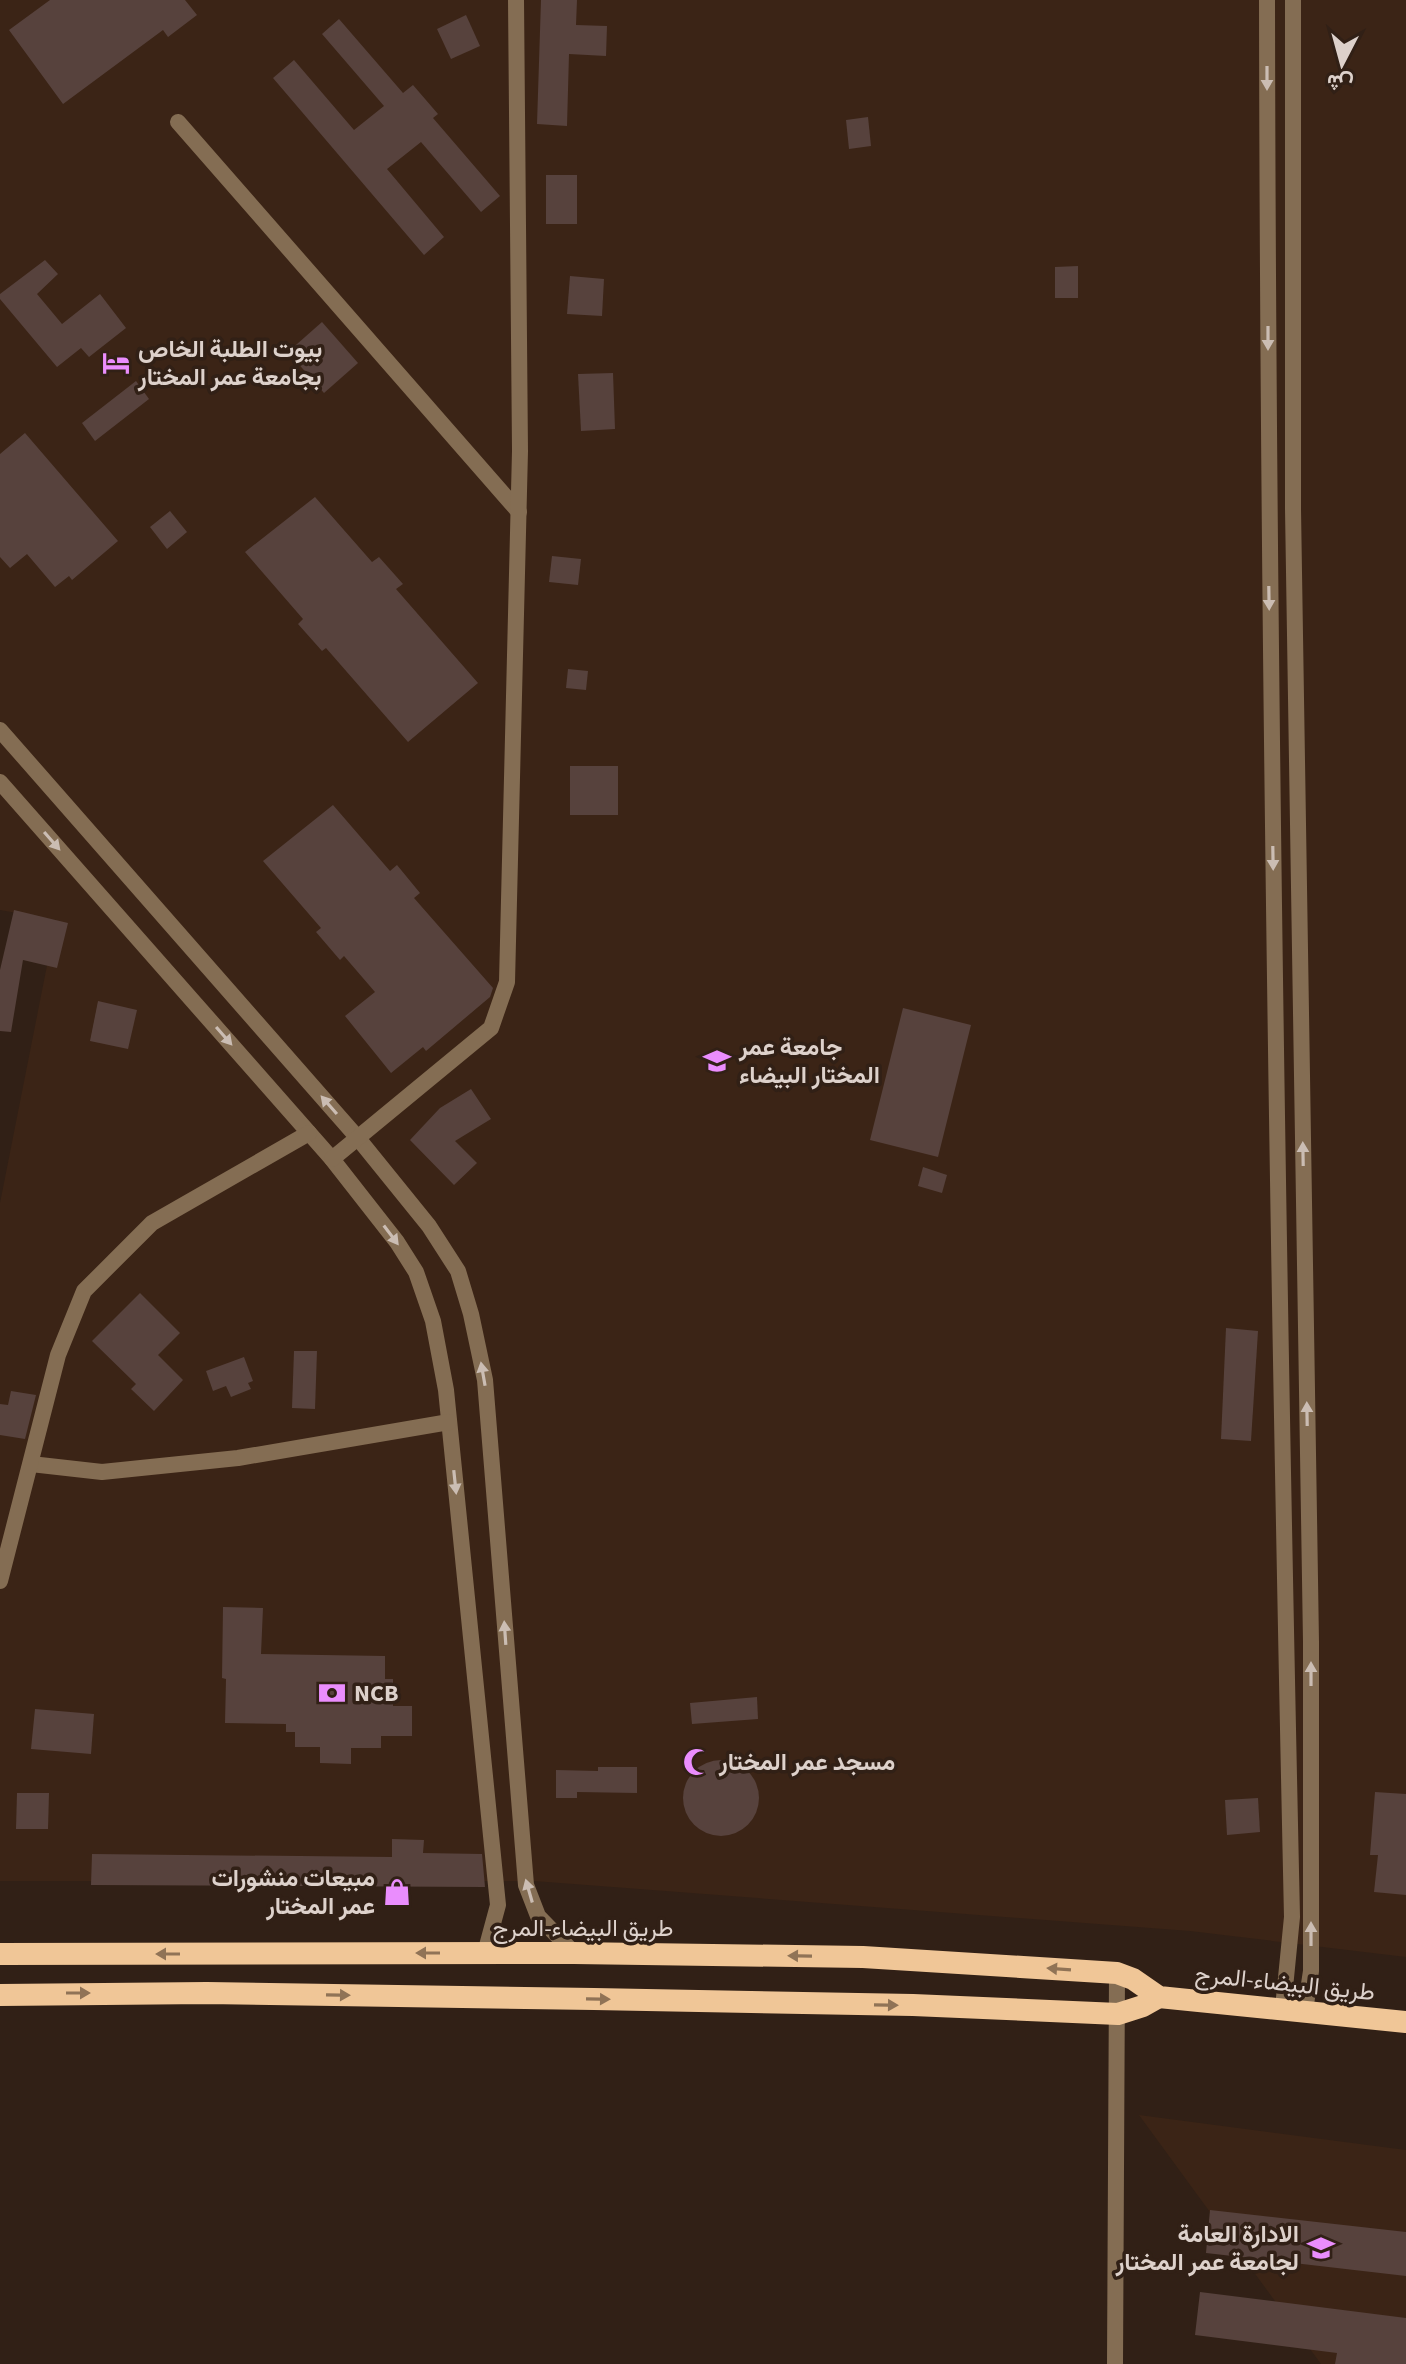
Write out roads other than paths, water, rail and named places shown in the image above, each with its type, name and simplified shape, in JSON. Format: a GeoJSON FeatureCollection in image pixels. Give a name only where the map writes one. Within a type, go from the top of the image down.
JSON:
{"type":"FeatureCollection","features":[{"type":"Feature","properties":{"kind":"highway","name":"طريق البيضاء-المرج"},"geometry":{"type":"LineString","coordinates":[[0,1954],[574,1953],[863,1957],[1117,1973],[1133,1979],[1159,1997],[1406,2022]]}},
{"type":"Feature","properties":{"kind":"highway","name":"طريق البيضاء-المرج"},"geometry":{"type":"LineString","coordinates":[[0,1995],[192,1993],[610,1999],[913,2005],[1118,2014],[1159,1997]]}},
{"type":"Feature","properties":{"kind":"street"},"geometry":{"type":"LineString","coordinates":[[332,1159],[491,1028],[507,982],[519,512],[516,0]]}},
{"type":"Feature","properties":{"kind":"street"},"geometry":{"type":"LineString","coordinates":[[1267,0],[1268,508],[1276,1187],[1294,2010]]}},
{"type":"Feature","properties":{"kind":"street"},"geometry":{"type":"LineString","coordinates":[[1293,0],[1293,541],[1311,1642],[1311,1983],[1294,2010]]}},
{"type":"Feature","properties":{"kind":"street"},"geometry":{"type":"LineString","coordinates":[[178,122],[519,512]]}},
{"type":"Feature","properties":{"kind":"street"},"geometry":{"type":"LineString","coordinates":[[0,730],[357,1137],[429,1226],[458,1271],[485,1380],[526,1885],[538,1916],[574,1953]]}},
{"type":"Feature","properties":{"kind":"street"},"geometry":{"type":"LineString","coordinates":[[0,782],[332,1159],[416,1272],[433,1321],[449,1422],[498,1905],[485,1953]]}},
{"type":"Feature","properties":{"kind":"street"},"geometry":{"type":"LineString","coordinates":[[0,1581],[58,1355],[84,1291],[152,1223],[309,1133]]}},
{"type":"Feature","properties":{"kind":"street"},"geometry":{"type":"LineString","coordinates":[[31,1464],[102,1472],[238,1458],[449,1422]]}},
{"type":"Feature","properties":{"kind":"street"},"geometry":{"type":"LineString","coordinates":[[1115,2364],[1117,1973]]}},
{"type":"Feature","properties":{"kind":"place","name":"بيوت الطلبة الخاص بجامعة عمر المختار"},"geometry":{"type":"Point","coordinates":[116,363]}},
{"type":"Feature","properties":{"kind":"place","name":"جامعة عمر المختار البيضاء"},"geometry":{"type":"Point","coordinates":[717,1061]}},
{"type":"Feature","properties":{"kind":"place","name":"NCB"},"geometry":{"type":"Point","coordinates":[332,1693]}},
{"type":"Feature","properties":{"kind":"place","name":"مسجد عمر المختار"},"geometry":{"type":"Point","coordinates":[697,1762]}},
{"type":"Feature","properties":{"kind":"place","name":"مبيعات منشورات عمر المختار"},"geometry":{"type":"Point","coordinates":[397,1892]}},
{"type":"Feature","properties":{"kind":"place","name":"الادارة العامة لجامعة عمر المختار"},"geometry":{"type":"Point","coordinates":[1321,2248]}}]}
